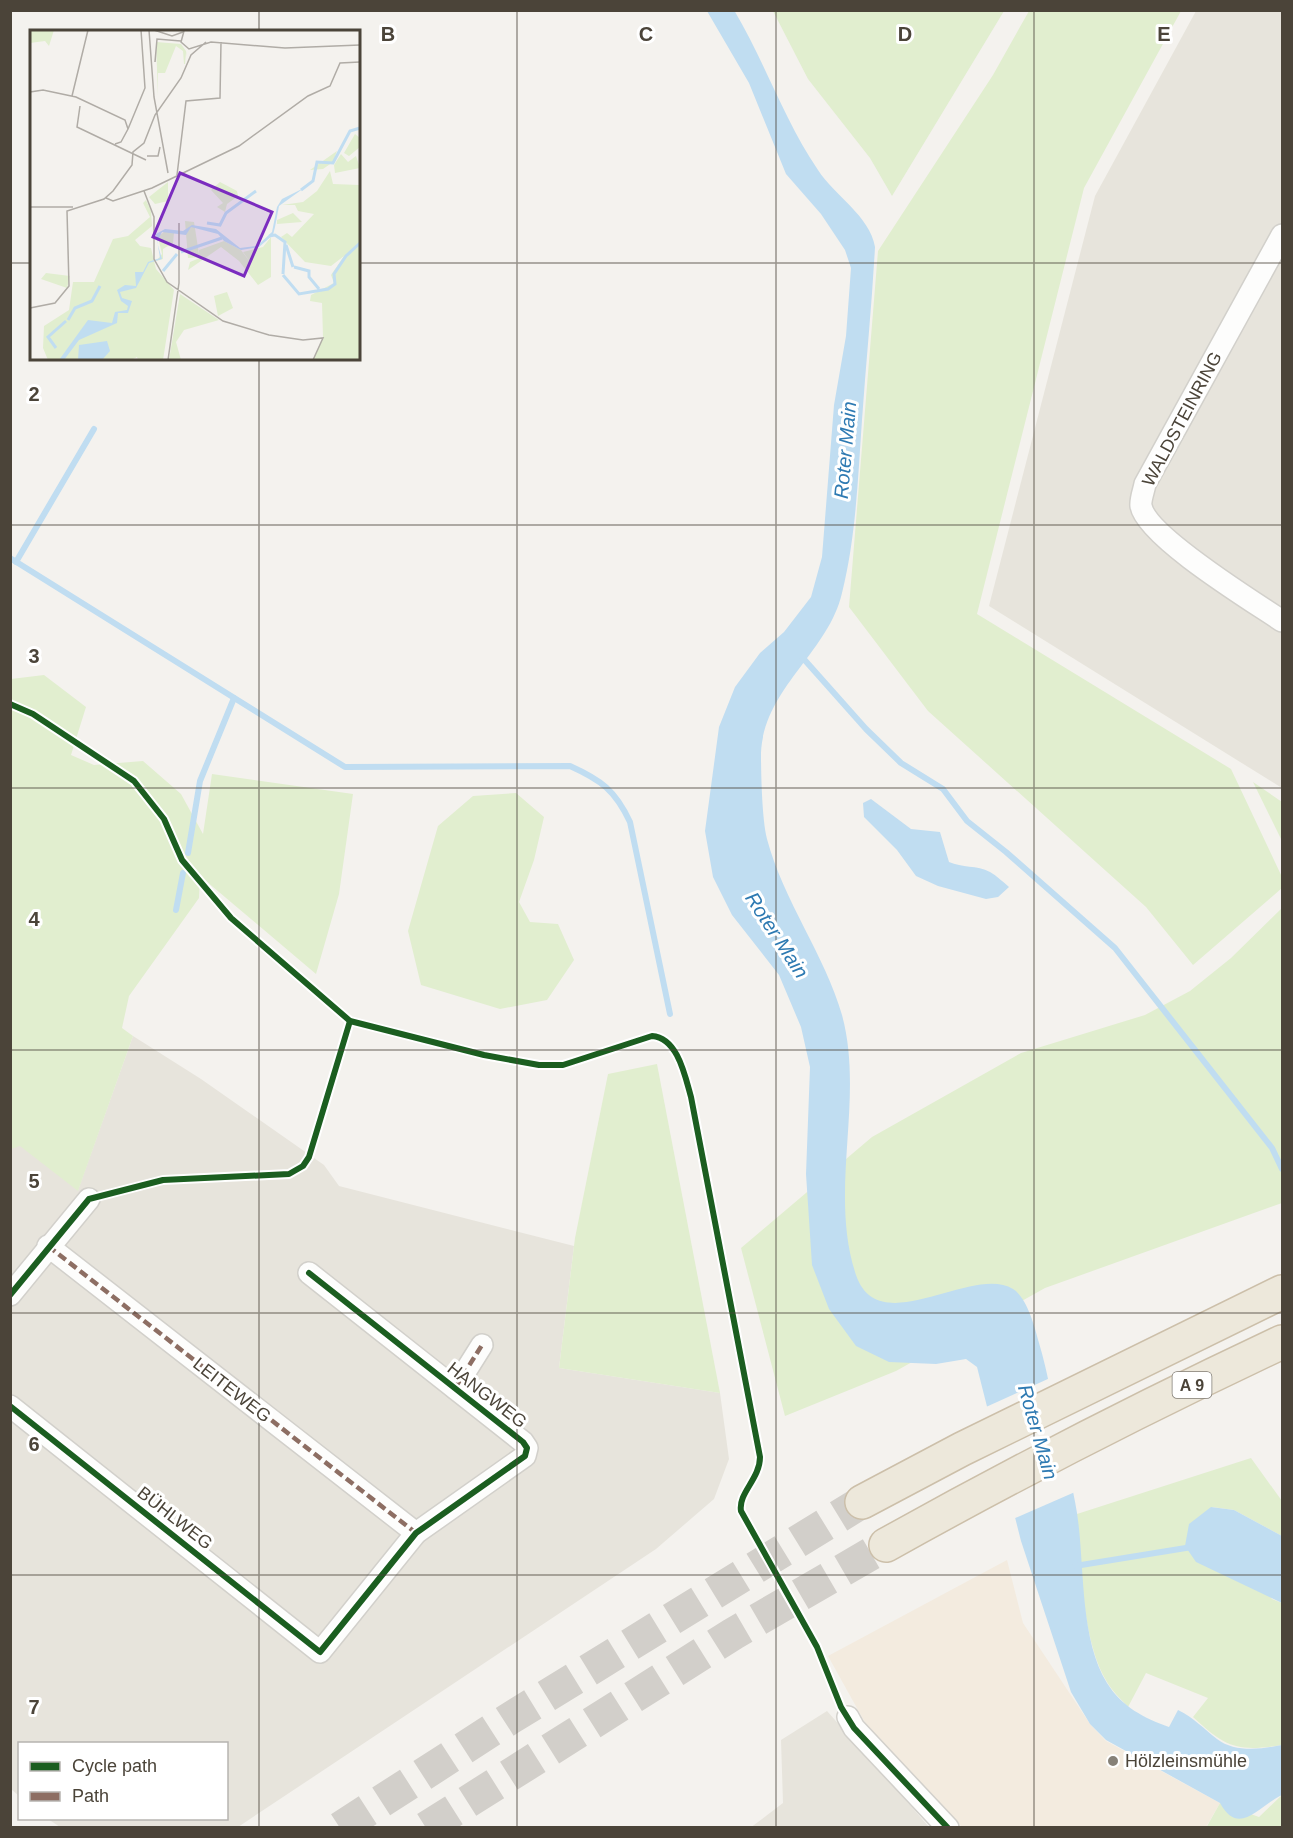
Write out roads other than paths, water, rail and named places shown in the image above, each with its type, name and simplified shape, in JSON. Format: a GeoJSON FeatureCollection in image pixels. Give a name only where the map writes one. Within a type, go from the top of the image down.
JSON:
{"type":"FeatureCollection","features":[{"type":"Feature","properties":{"kind":"highway","name":"A 9"},"geometry":{"type":"LineString","coordinates":[[862,1502],[962,1449],[1269,1298]]}},
{"type":"Feature","properties":{"kind":"highway","name":"A 9"},"geometry":{"type":"LineString","coordinates":[[886,1545],[981,1492],[1282,1342]]}},
{"type":"Feature","properties":{"kind":"street","name":"WALDSTEINRING"},"geometry":{"type":"LineString","coordinates":[[1282,235],[1145,484],[1141,506],[1154,528],[1194,561],[1282,621]]}},
{"type":"Feature","properties":{"kind":"street"},"geometry":{"type":"LineString","coordinates":[[10,1295],[89,1199]]}},
{"type":"Feature","properties":{"kind":"street","name":"LEITEWEG"},"geometry":{"type":"LineString","coordinates":[[48,1246],[416,1533]]}},
{"type":"Feature","properties":{"kind":"street","name":"HANGWEG"},"geometry":{"type":"LineString","coordinates":[[309,1273],[523,1442],[527,1448],[525,1456],[416,1533],[320,1652]]}},
{"type":"Feature","properties":{"kind":"street","name":"HANGWEG"},"geometry":{"type":"LineString","coordinates":[[455,1389],[482,1345]]}},
{"type":"Feature","properties":{"kind":"street","name":"BÜHLWEG"},"geometry":{"type":"LineString","coordinates":[[10,1406],[320,1652]]}},
{"type":"Feature","properties":{"kind":"street"},"geometry":{"type":"LineString","coordinates":[[848,1717],[854,1728],[948,1827]]}},
{"type":"Feature","properties":{"kind":"water"},"geometry":{"type":"Polygon","coordinates":[[[734,10],[806,151],[825,179],[866,225],[875,247],[856,507],[847,572],[835,614],[773,709],[765,730],[761,753],[763,809],[767,839],[783,884],[835,993],[848,1047],[850,1080],[845,1211],[848,1243],[856,1275],[868,1294],[884,1302],[905,1302],[974,1286],[995,1284],[1013,1289],[1018,1293],[1033,1321],[1074,1494],[1087,1622],[1098,1665],[1107,1683],[1120,1699],[1134,1711],[1151,1720],[1169,1727],[1178,1710],[1217,1739],[1232,1746],[1257,1749],[1282,1745],[1282,1795],[1250,1816],[1235,1818],[1227,1813],[1220,1803],[1106,1740],[1090,1724],[1071,1692],[1021,1541],[977,1367],[966,1359],[936,1364],[889,1362],[856,1346],[829,1309],[812,1265],[806,1174],[810,1067],[801,1027],[779,975],[732,915],[713,877],[705,831],[719,727],[735,687],[760,653],[784,632],[811,597],[822,557],[834,405],[846,336],[851,268],[845,250],[821,214],[786,174],[749,83],[707,11],[734,10]]]}},
{"type":"Feature","properties":{"kind":"water"},"geometry":{"type":"Polygon","coordinates":[[[871,799],[911,829],[940,832],[949,862],[990,872],[1009,887],[998,897],[986,899],[938,886],[916,876],[897,850],[864,817],[863,803],[871,799]]]}},
{"type":"Feature","properties":{"kind":"water"},"geometry":{"type":"Polygon","coordinates":[[[1211,1507],[1234,1510],[1282,1536],[1282,1603],[1196,1562],[1185,1546],[1189,1524],[1211,1507]]]}},
{"type":"Feature","properties":{"kind":"waterway"},"geometry":{"type":"LineString","coordinates":[[16,562],[94,429]]}},
{"type":"Feature","properties":{"kind":"waterway"},"geometry":{"type":"LineString","coordinates":[[10,558],[345,767],[570,766],[599,781],[613,794],[630,822],[670,1014]]}},
{"type":"Feature","properties":{"kind":"waterway","name":"Roter Main"},"geometry":{"type":"LineString","coordinates":[[802,657],[866,729],[901,763],[943,789],[967,821],[1006,852],[1115,948],[1272,1148],[1282,1169]]}},
{"type":"Feature","properties":{"kind":"waterway"},"geometry":{"type":"LineString","coordinates":[[188,853],[200,781],[234,698]]}},
{"type":"Feature","properties":{"kind":"waterway"},"geometry":{"type":"LineString","coordinates":[[176,910],[183,873]]}},
{"type":"Feature","properties":{"kind":"waterway","name":"Roter Main"},"geometry":{"type":"LineString","coordinates":[[1075,1566],[1192,1547]]}},
{"type":"Feature","properties":{"kind":"tunnel"},"geometry":{"type":"LineString","coordinates":[[340,1828],[509,1719],[862,1502]]}},
{"type":"Feature","properties":{"kind":"tunnel"},"geometry":{"type":"LineString","coordinates":[[426,1828],[733,1634],[886,1545]]}},
{"type":"Feature","properties":{"kind":"place","name":"Hölzleinsmühle"},"geometry":{"type":"Point","coordinates":[1113,1761]}}]}
